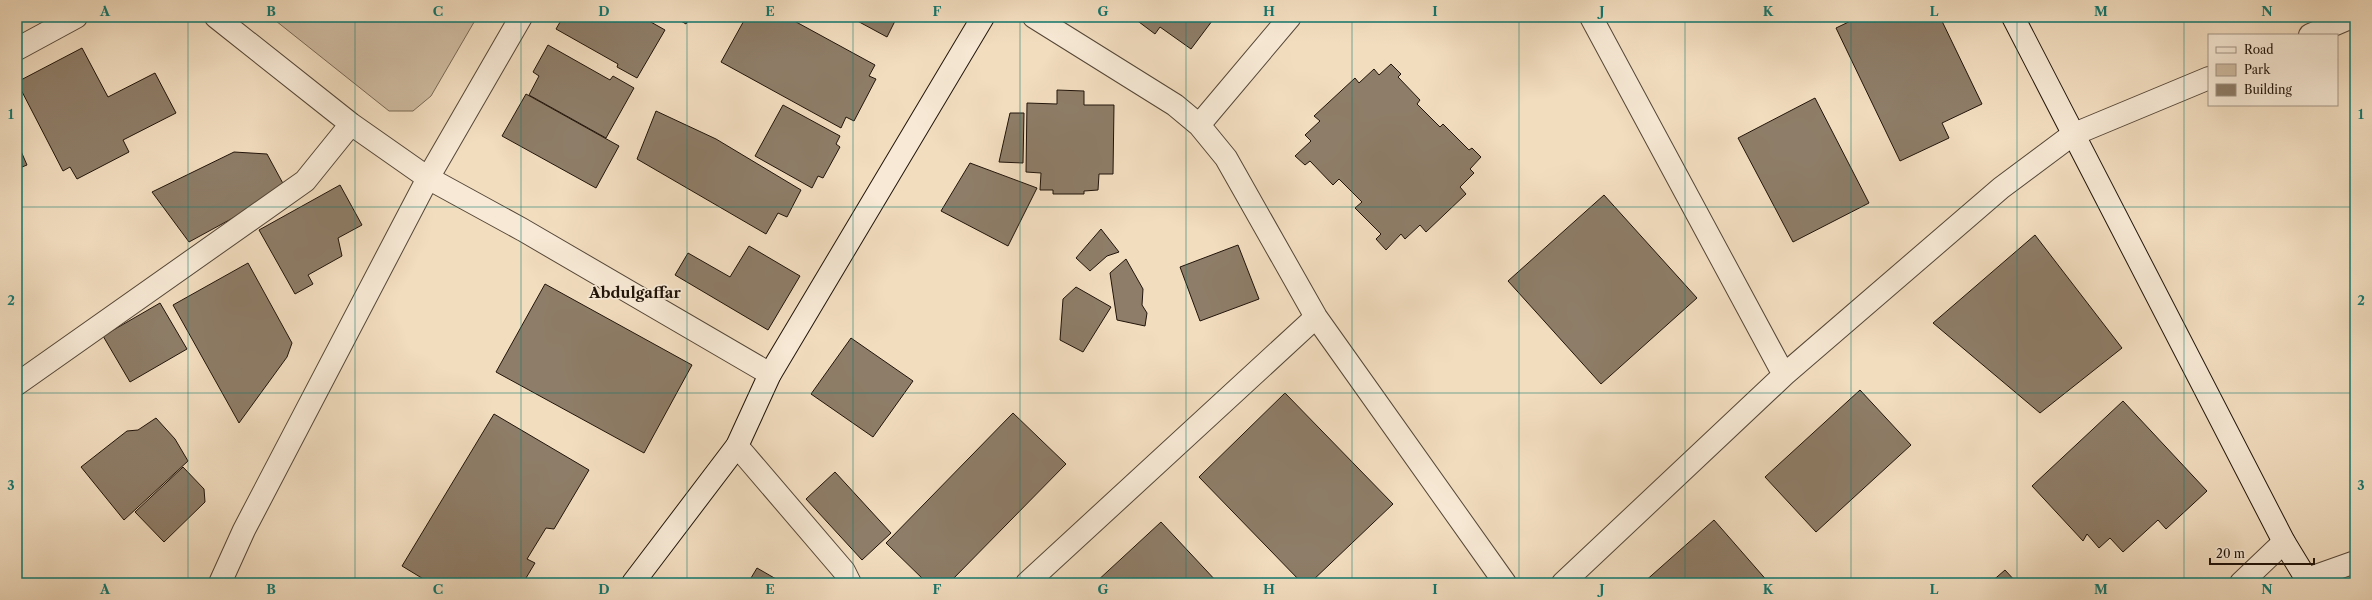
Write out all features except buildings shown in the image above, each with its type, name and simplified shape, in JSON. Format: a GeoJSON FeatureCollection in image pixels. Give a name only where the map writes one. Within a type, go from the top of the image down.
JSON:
{"type":"FeatureCollection","features":[{"type":"Feature","properties":{"kind":"street"},"geometry":{"type":"LineString","coordinates":[[17,49],[76,17]]}},
{"type":"Feature","properties":{"kind":"street"},"geometry":{"type":"LineString","coordinates":[[216,17],[350,124],[428,178],[523,230],[770,374]]}},
{"type":"Feature","properties":{"kind":"street"},"geometry":{"type":"LineString","coordinates":[[220,583],[244,530],[428,178],[521,17]]}},
{"type":"Feature","properties":{"kind":"street"},"geometry":{"type":"LineString","coordinates":[[633,583],[737,446],[770,374],[983,17]]}},
{"type":"Feature","properties":{"kind":"street"},"geometry":{"type":"LineString","coordinates":[[1034,17],[1175,106],[1199,125],[1226,158],[1316,317],[1505,583]]}},
{"type":"Feature","properties":{"kind":"street"},"geometry":{"type":"LineString","coordinates":[[1199,125],[1290,17]]}},
{"type":"Feature","properties":{"kind":"street"},"geometry":{"type":"LineString","coordinates":[[1591,17],[1784,375]]}},
{"type":"Feature","properties":{"kind":"street"},"geometry":{"type":"LineString","coordinates":[[2013,17],[2072,135],[2284,542],[2308,581],[2355,562]]}},
{"type":"Feature","properties":{"kind":"street"},"geometry":{"type":"LineString","coordinates":[[2312,34],[2352,17]]}},
{"type":"Feature","properties":{"kind":"street"},"geometry":{"type":"LineString","coordinates":[[1563,583],[1784,375],[2001,188],[2072,135],[2208,78]]}},
{"type":"Feature","properties":{"kind":"street"},"geometry":{"type":"LineString","coordinates":[[17,384],[306,180],[350,124]]}},
{"type":"Feature","properties":{"kind":"street"},"geometry":{"type":"LineString","coordinates":[[1027,583],[1316,317]]}},
{"type":"Feature","properties":{"kind":"street"},"geometry":{"type":"LineString","coordinates":[[737,446],[844,571],[850,583]]}},
{"type":"Feature","properties":{"kind":"street"},"geometry":{"type":"LineString","coordinates":[[2241,583],[2284,542]]}},
{"type":"Feature","properties":{"kind":"green space"},"geometry":{"type":"Polygon","coordinates":[[[271,17],[477,17],[431,96],[413,111],[389,111],[271,17]]]}},
{"type":"Feature","properties":{"kind":"district","name":"Abdulgaffar"},"geometry":{"type":"Point","coordinates":[635,293]}}]}
